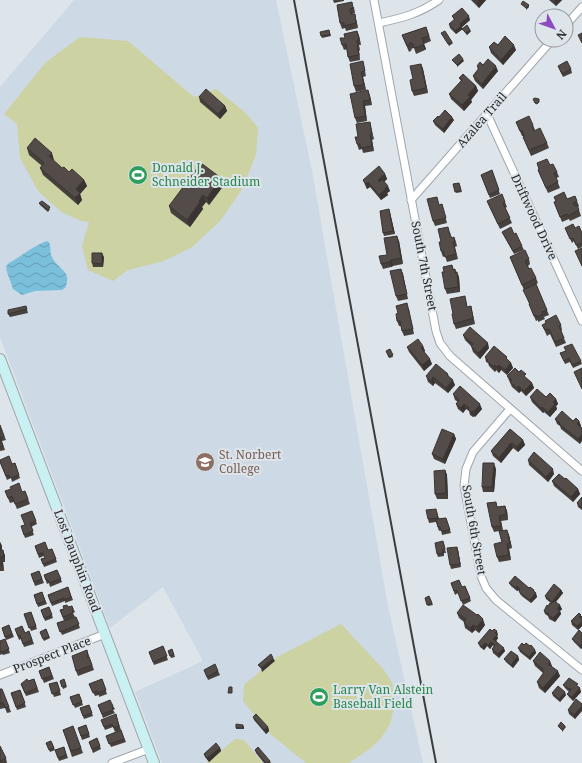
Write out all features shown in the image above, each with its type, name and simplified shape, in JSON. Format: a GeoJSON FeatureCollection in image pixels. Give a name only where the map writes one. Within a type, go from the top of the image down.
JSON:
{"type":"FeatureCollection","features":[{"type":"Feature","properties":{"kind":"main road","name":"Lost Dauphin Road"},"geometry":{"type":"LineString","coordinates":[[0,359],[154,763]]}},
{"type":"Feature","properties":{"kind":"street","name":"South 7th Street"},"geometry":{"type":"LineString","coordinates":[[374,0],[436,331],[440,343],[450,356],[582,471]]}},
{"type":"Feature","properties":{"kind":"street"},"geometry":{"type":"LineString","coordinates":[[379,23],[414,15],[439,0]]}},
{"type":"Feature","properties":{"kind":"street"},"geometry":{"type":"LineString","coordinates":[[574,16],[582,6]]}},
{"type":"Feature","properties":{"kind":"street","name":"Azalea Trail"},"geometry":{"type":"LineString","coordinates":[[411,200],[545,48]]}},
{"type":"Feature","properties":{"kind":"street","name":"Driftwood Drive"},"geometry":{"type":"LineString","coordinates":[[487,114],[582,321]]}},
{"type":"Feature","properties":{"kind":"street","name":"South 6th Street"},"geometry":{"type":"LineString","coordinates":[[510,409],[473,452],[466,469],[464,486],[481,576],[486,588],[496,600],[582,670]]}},
{"type":"Feature","properties":{"kind":"street","name":"Prospect Place"},"geometry":{"type":"LineString","coordinates":[[0,675],[105,634]]}},
{"type":"Feature","properties":{"kind":"street"},"geometry":{"type":"LineString","coordinates":[[112,763],[149,749]]}},
{"type":"Feature","properties":{"kind":"shaded area","name":"St. Norbert College"},"geometry":{"type":"Polygon","coordinates":[[[74,0],[276,0],[312,171],[388,606],[423,763],[162,763],[135,692],[203,661],[163,587],[110,628],[0,337],[0,87],[74,0]]]}},
{"type":"Feature","properties":{"kind":"green space","name":"Donald J. Schneider Stadium"},"geometry":{"type":"Polygon","coordinates":[[[80,37],[128,41],[194,97],[216,89],[246,113],[258,128],[256,155],[241,191],[220,221],[192,247],[164,261],[128,270],[113,281],[88,270],[82,246],[89,222],[81,221],[61,212],[38,191],[20,158],[17,124],[4,114],[46,62],[80,37]]]}},
{"type":"Feature","properties":{"kind":"green space","name":"Larry Van Alstein Baseball Field"},"geometry":{"type":"Polygon","coordinates":[[[341,624],[384,670],[392,683],[395,703],[390,724],[381,738],[371,748],[349,763],[306,763],[269,733],[243,701],[244,685],[277,657],[341,624]]]}},
{"type":"Feature","properties":{"kind":"green space"},"geometry":{"type":"Polygon","coordinates":[[[235,739],[244,740],[263,763],[206,763],[235,739]]]}},
{"type":"Feature","properties":{"kind":"water"},"geometry":{"type":"Polygon","coordinates":[[[48,241],[53,260],[65,272],[67,279],[66,287],[62,290],[35,291],[22,295],[13,289],[6,266],[35,247],[48,241]]]}},
{"type":"Feature","properties":{"kind":"building"},"geometry":{"type":"Polygon","coordinates":[[[523,1],[529,5],[526,8],[521,4],[523,1]]]}},
{"type":"Feature","properties":{"kind":"building"},"geometry":{"type":"Polygon","coordinates":[[[352,2],[353,8],[350,10],[351,14],[355,14],[356,23],[344,26],[344,23],[340,23],[337,5],[352,2]]]}},
{"type":"Feature","properties":{"kind":"building"},"geometry":{"type":"Polygon","coordinates":[[[462,8],[469,16],[455,31],[449,24],[455,19],[452,16],[462,8]]]}},
{"type":"Feature","properties":{"kind":"building"},"geometry":{"type":"Polygon","coordinates":[[[467,25],[470,30],[466,33],[462,29],[467,25]]]}},
{"type":"Feature","properties":{"kind":"building"},"geometry":{"type":"Polygon","coordinates":[[[426,27],[429,36],[422,38],[423,45],[414,48],[412,43],[409,43],[410,45],[407,46],[402,35],[426,27]]]}},
{"type":"Feature","properties":{"kind":"building"},"geometry":{"type":"Polygon","coordinates":[[[329,30],[330,35],[321,36],[320,32],[329,30]]]}},
{"type":"Feature","properties":{"kind":"building"},"geometry":{"type":"Polygon","coordinates":[[[357,31],[359,39],[357,40],[357,46],[359,55],[348,57],[346,44],[342,45],[340,38],[345,38],[344,34],[357,31]]]}},
{"type":"Feature","properties":{"kind":"building"},"geometry":{"type":"Polygon","coordinates":[[[445,31],[452,42],[448,44],[441,33],[445,31]]]}},
{"type":"Feature","properties":{"kind":"building"},"geometry":{"type":"Polygon","coordinates":[[[582,33],[582,43],[578,35],[582,33]]]}},
{"type":"Feature","properties":{"kind":"building"},"geometry":{"type":"Polygon","coordinates":[[[505,36],[514,45],[501,60],[489,47],[494,42],[498,45],[505,36]]]}},
{"type":"Feature","properties":{"kind":"building"},"geometry":{"type":"Polygon","coordinates":[[[459,54],[463,59],[457,65],[452,60],[459,54]]]}},
{"type":"Feature","properties":{"kind":"building"},"geometry":{"type":"Polygon","coordinates":[[[488,59],[496,66],[482,84],[473,76],[479,68],[477,66],[480,62],[483,65],[488,59]]]}},
{"type":"Feature","properties":{"kind":"building"},"geometry":{"type":"Polygon","coordinates":[[[363,61],[365,71],[361,72],[364,85],[354,86],[350,64],[363,61]]]}},
{"type":"Feature","properties":{"kind":"building"},"geometry":{"type":"Polygon","coordinates":[[[567,61],[571,69],[562,74],[558,66],[567,61]]]}},
{"type":"Feature","properties":{"kind":"building"},"geometry":{"type":"Polygon","coordinates":[[[421,64],[426,88],[412,91],[410,80],[413,79],[410,66],[421,64]]]}},
{"type":"Feature","properties":{"kind":"building"},"geometry":{"type":"Polygon","coordinates":[[[463,74],[476,86],[468,95],[470,97],[462,105],[449,94],[462,80],[459,78],[463,74]]]}},
{"type":"Feature","properties":{"kind":"building"},"geometry":{"type":"Polygon","coordinates":[[[206,89],[225,106],[218,114],[199,97],[206,89]]]}},
{"type":"Feature","properties":{"kind":"building"},"geometry":{"type":"Polygon","coordinates":[[[368,90],[370,100],[363,101],[365,116],[355,118],[350,94],[368,90]]]}},
{"type":"Feature","properties":{"kind":"building"},"geometry":{"type":"Polygon","coordinates":[[[533,99],[539,99],[537,104],[533,99]]]}},
{"type":"Feature","properties":{"kind":"building"},"geometry":{"type":"Polygon","coordinates":[[[445,110],[452,117],[443,129],[433,121],[445,110]]]}},
{"type":"Feature","properties":{"kind":"building"},"geometry":{"type":"Polygon","coordinates":[[[529,116],[534,131],[540,128],[547,143],[529,150],[523,137],[522,130],[520,131],[516,122],[529,116]]]}},
{"type":"Feature","properties":{"kind":"building"},"geometry":{"type":"Polygon","coordinates":[[[370,122],[372,146],[361,148],[360,144],[357,144],[355,137],[358,137],[356,124],[370,122]]]}},
{"type":"Feature","properties":{"kind":"building"},"geometry":{"type":"Polygon","coordinates":[[[35,138],[52,153],[49,156],[62,168],[64,167],[69,172],[72,169],[84,180],[76,189],[80,193],[75,198],[40,168],[44,163],[27,148],[35,138]]]}},
{"type":"Feature","properties":{"kind":"building"},"geometry":{"type":"Polygon","coordinates":[[[547,159],[550,165],[553,164],[557,172],[554,173],[558,182],[546,188],[538,170],[537,163],[547,159]]]}},
{"type":"Feature","properties":{"kind":"building"},"geometry":{"type":"Polygon","coordinates":[[[201,163],[221,178],[207,198],[203,195],[199,201],[200,202],[187,220],[169,206],[201,163]]]}},
{"type":"Feature","properties":{"kind":"building"},"geometry":{"type":"Polygon","coordinates":[[[379,166],[385,174],[378,180],[380,182],[382,179],[388,186],[379,195],[368,182],[366,184],[363,180],[379,166]]]}},
{"type":"Feature","properties":{"kind":"building"},"geometry":{"type":"Polygon","coordinates":[[[492,170],[499,190],[489,195],[481,175],[492,170]]]}},
{"type":"Feature","properties":{"kind":"building"},"geometry":{"type":"Polygon","coordinates":[[[459,183],[461,190],[455,192],[453,184],[459,183]]]}},
{"type":"Feature","properties":{"kind":"building"},"geometry":{"type":"Polygon","coordinates":[[[564,192],[567,199],[575,196],[577,201],[573,203],[575,206],[577,205],[579,210],[568,216],[567,214],[560,217],[554,202],[556,201],[554,197],[564,192]]]}},
{"type":"Feature","properties":{"kind":"building"},"geometry":{"type":"Polygon","coordinates":[[[502,194],[505,202],[503,203],[510,218],[498,224],[487,201],[502,194]]]}},
{"type":"Feature","properties":{"kind":"building"},"geometry":{"type":"Polygon","coordinates":[[[437,197],[439,205],[442,204],[446,218],[433,221],[427,199],[437,197]]]}},
{"type":"Feature","properties":{"kind":"building"},"geometry":{"type":"Polygon","coordinates":[[[42,201],[50,207],[48,210],[39,203],[42,201]]]}},
{"type":"Feature","properties":{"kind":"building"},"geometry":{"type":"Polygon","coordinates":[[[389,209],[393,231],[383,233],[380,211],[389,209]]]}},
{"type":"Feature","properties":{"kind":"building"},"geometry":{"type":"Polygon","coordinates":[[[573,224],[575,228],[579,226],[582,233],[582,243],[576,245],[573,238],[570,239],[565,228],[573,224]]]}},
{"type":"Feature","properties":{"kind":"building"},"geometry":{"type":"Polygon","coordinates":[[[448,227],[450,235],[452,238],[454,237],[455,241],[453,242],[456,254],[445,257],[443,251],[441,251],[439,242],[441,242],[438,229],[448,227]]]}},
{"type":"Feature","properties":{"kind":"building"},"geometry":{"type":"Polygon","coordinates":[[[511,227],[514,234],[516,233],[522,246],[513,251],[502,232],[511,227]]]}},
{"type":"Feature","properties":{"kind":"building"},"geometry":{"type":"Polygon","coordinates":[[[397,236],[401,258],[381,264],[379,256],[387,255],[384,238],[397,236]]]}},
{"type":"Feature","properties":{"kind":"building"},"geometry":{"type":"Polygon","coordinates":[[[582,248],[582,266],[575,251],[582,248]]]}},
{"type":"Feature","properties":{"kind":"building"},"geometry":{"type":"Polygon","coordinates":[[[525,250],[529,259],[525,261],[529,269],[531,268],[536,278],[522,285],[510,257],[525,250]]]}},
{"type":"Feature","properties":{"kind":"building"},"geometry":{"type":"Polygon","coordinates":[[[92,253],[102,253],[102,264],[92,263],[92,253]]]}},
{"type":"Feature","properties":{"kind":"building"},"geometry":{"type":"Polygon","coordinates":[[[452,265],[453,270],[455,269],[455,273],[457,272],[458,287],[445,289],[442,272],[444,272],[443,267],[452,265]]]}},
{"type":"Feature","properties":{"kind":"building"},"geometry":{"type":"Polygon","coordinates":[[[401,269],[407,294],[396,296],[390,271],[401,269]]]}},
{"type":"Feature","properties":{"kind":"building"},"geometry":{"type":"Polygon","coordinates":[[[536,284],[547,310],[542,312],[543,314],[537,317],[536,315],[534,316],[523,290],[536,284]]]}},
{"type":"Feature","properties":{"kind":"building"},"geometry":{"type":"Polygon","coordinates":[[[465,296],[467,307],[471,306],[473,318],[454,324],[450,299],[465,296]]]}},
{"type":"Feature","properties":{"kind":"building"},"geometry":{"type":"Polygon","coordinates":[[[407,303],[413,329],[402,331],[400,321],[397,321],[396,314],[398,313],[396,306],[407,303]]]}},
{"type":"Feature","properties":{"kind":"building"},"geometry":{"type":"Polygon","coordinates":[[[26,306],[27,309],[8,314],[8,310],[26,306]]]}},
{"type":"Feature","properties":{"kind":"building"},"geometry":{"type":"Polygon","coordinates":[[[556,315],[561,325],[559,326],[564,338],[555,342],[549,329],[545,330],[542,325],[546,323],[545,321],[556,315]]]}},
{"type":"Feature","properties":{"kind":"building"},"geometry":{"type":"Polygon","coordinates":[[[470,327],[488,343],[478,353],[471,346],[473,344],[463,335],[470,327]]]}},
{"type":"Feature","properties":{"kind":"building"},"geometry":{"type":"Polygon","coordinates":[[[418,339],[423,346],[421,348],[430,359],[422,365],[407,347],[418,339]]]}},
{"type":"Feature","properties":{"kind":"building"},"geometry":{"type":"Polygon","coordinates":[[[572,344],[581,361],[572,365],[569,358],[564,361],[560,353],[566,351],[564,347],[572,344]]]}},
{"type":"Feature","properties":{"kind":"building"},"geometry":{"type":"Polygon","coordinates":[[[494,346],[507,357],[506,358],[511,363],[505,370],[499,365],[497,367],[495,365],[494,367],[485,357],[494,346]]]}},
{"type":"Feature","properties":{"kind":"building"},"geometry":{"type":"Polygon","coordinates":[[[390,349],[393,355],[389,357],[386,351],[390,349]]]}},
{"type":"Feature","properties":{"kind":"building"},"geometry":{"type":"Polygon","coordinates":[[[436,364],[453,380],[446,388],[433,377],[431,381],[426,376],[436,364]]]}},
{"type":"Feature","properties":{"kind":"building"},"geometry":{"type":"Polygon","coordinates":[[[515,368],[519,372],[521,370],[526,374],[524,376],[532,383],[524,391],[519,386],[517,388],[510,382],[512,380],[507,376],[515,368]]]}},
{"type":"Feature","properties":{"kind":"building"},"geometry":{"type":"Polygon","coordinates":[[[582,368],[582,389],[574,372],[582,368]]]}},
{"type":"Feature","properties":{"kind":"building"},"geometry":{"type":"Polygon","coordinates":[[[460,386],[480,404],[474,412],[471,412],[464,404],[461,408],[456,404],[459,400],[453,394],[460,386]]]}},
{"type":"Feature","properties":{"kind":"building"},"geometry":{"type":"Polygon","coordinates":[[[537,389],[546,397],[550,393],[556,399],[553,402],[555,404],[548,412],[542,407],[541,408],[530,397],[537,389]]]}},
{"type":"Feature","properties":{"kind":"building"},"geometry":{"type":"Polygon","coordinates":[[[562,411],[573,421],[576,418],[579,421],[577,424],[582,428],[582,434],[578,439],[555,419],[562,411]]]}},
{"type":"Feature","properties":{"kind":"building"},"geometry":{"type":"Polygon","coordinates":[[[0,425],[4,436],[0,438],[0,425]]]}},
{"type":"Feature","properties":{"kind":"building"},"geometry":{"type":"Polygon","coordinates":[[[442,429],[454,434],[443,459],[432,454],[442,429]]]}},
{"type":"Feature","properties":{"kind":"building"},"geometry":{"type":"Polygon","coordinates":[[[510,429],[523,440],[517,447],[511,443],[499,458],[491,451],[510,429]]]}},
{"type":"Feature","properties":{"kind":"building"},"geometry":{"type":"Polygon","coordinates":[[[0,438],[3,446],[0,447],[0,438]]]}},
{"type":"Feature","properties":{"kind":"building"},"geometry":{"type":"Polygon","coordinates":[[[534,452],[553,469],[546,477],[528,460],[534,452]]]}},
{"type":"Feature","properties":{"kind":"building"},"geometry":{"type":"Polygon","coordinates":[[[9,456],[12,464],[15,463],[19,475],[11,478],[9,475],[6,476],[0,462],[0,460],[9,456]]]}},
{"type":"Feature","properties":{"kind":"building"},"geometry":{"type":"Polygon","coordinates":[[[483,463],[494,463],[492,487],[482,487],[483,463]]]}},
{"type":"Feature","properties":{"kind":"building"},"geometry":{"type":"Polygon","coordinates":[[[445,470],[446,493],[435,494],[434,471],[445,470]]]}},
{"type":"Feature","properties":{"kind":"building"},"geometry":{"type":"Polygon","coordinates":[[[559,474],[578,489],[571,497],[552,481],[559,474]]]}},
{"type":"Feature","properties":{"kind":"building"},"geometry":{"type":"Polygon","coordinates":[[[19,483],[22,492],[25,491],[28,499],[15,504],[12,496],[8,498],[5,491],[11,489],[10,487],[19,483]]]}},
{"type":"Feature","properties":{"kind":"building"},"geometry":{"type":"Polygon","coordinates":[[[582,497],[582,508],[577,503],[582,497]]]}},
{"type":"Feature","properties":{"kind":"building"},"geometry":{"type":"Polygon","coordinates":[[[496,502],[497,507],[505,506],[506,514],[499,516],[501,526],[492,527],[487,503],[496,502]]]}},
{"type":"Feature","properties":{"kind":"building"},"geometry":{"type":"Polygon","coordinates":[[[436,509],[438,518],[428,519],[426,510],[436,509]]]}},
{"type":"Feature","properties":{"kind":"building"},"geometry":{"type":"Polygon","coordinates":[[[32,511],[36,521],[30,523],[33,531],[24,535],[21,526],[25,525],[21,515],[32,511]]]}},
{"type":"Feature","properties":{"kind":"building"},"geometry":{"type":"Polygon","coordinates":[[[446,518],[450,530],[441,531],[440,527],[438,527],[436,519],[446,518]]]}},
{"type":"Feature","properties":{"kind":"building"},"geometry":{"type":"Polygon","coordinates":[[[507,530],[510,543],[507,544],[509,555],[497,557],[494,544],[502,542],[499,531],[507,530]]]}},
{"type":"Feature","properties":{"kind":"building"},"geometry":{"type":"Polygon","coordinates":[[[443,541],[445,549],[442,550],[443,553],[437,554],[435,543],[443,541]]]}},
{"type":"Feature","properties":{"kind":"building"},"geometry":{"type":"Polygon","coordinates":[[[45,542],[48,550],[52,549],[56,559],[43,564],[41,559],[45,558],[43,553],[38,554],[35,546],[45,542]]]}},
{"type":"Feature","properties":{"kind":"building"},"geometry":{"type":"Polygon","coordinates":[[[457,547],[460,564],[450,565],[447,548],[457,547]]]}},
{"type":"Feature","properties":{"kind":"building"},"geometry":{"type":"Polygon","coordinates":[[[0,550],[3,550],[3,557],[1,557],[2,565],[0,565],[0,550]]]}},
{"type":"Feature","properties":{"kind":"building"},"geometry":{"type":"Polygon","coordinates":[[[57,570],[61,579],[49,583],[44,575],[57,570]]]}},
{"type":"Feature","properties":{"kind":"building"},"geometry":{"type":"Polygon","coordinates":[[[39,571],[42,579],[34,582],[31,574],[39,571]]]}},
{"type":"Feature","properties":{"kind":"building"},"geometry":{"type":"Polygon","coordinates":[[[515,576],[536,593],[530,600],[521,594],[519,591],[520,589],[517,586],[516,588],[509,583],[515,576]]]}},
{"type":"Feature","properties":{"kind":"building"},"geometry":{"type":"Polygon","coordinates":[[[459,580],[462,587],[465,586],[470,598],[461,601],[457,590],[454,591],[451,583],[459,580]]]}},
{"type":"Feature","properties":{"kind":"building"},"geometry":{"type":"Polygon","coordinates":[[[554,584],[561,590],[552,602],[545,596],[554,584]]]}},
{"type":"Feature","properties":{"kind":"building"},"geometry":{"type":"Polygon","coordinates":[[[68,587],[71,597],[51,603],[48,595],[68,587]]]}},
{"type":"Feature","properties":{"kind":"building"},"geometry":{"type":"Polygon","coordinates":[[[42,592],[45,601],[37,604],[34,595],[42,592]]]}},
{"type":"Feature","properties":{"kind":"building"},"geometry":{"type":"Polygon","coordinates":[[[429,596],[432,603],[427,605],[425,598],[429,596]]]}},
{"type":"Feature","properties":{"kind":"building"},"geometry":{"type":"Polygon","coordinates":[[[554,601],[560,605],[557,609],[560,611],[553,618],[544,611],[547,605],[548,606],[554,601]]]}},
{"type":"Feature","properties":{"kind":"building"},"geometry":{"type":"Polygon","coordinates":[[[67,605],[68,607],[72,606],[73,613],[63,617],[60,610],[64,609],[63,606],[67,605]]]}},
{"type":"Feature","properties":{"kind":"building"},"geometry":{"type":"Polygon","coordinates":[[[463,605],[477,615],[478,614],[483,619],[477,627],[473,625],[470,628],[464,623],[466,619],[457,613],[463,605]]]}},
{"type":"Feature","properties":{"kind":"building"},"geometry":{"type":"Polygon","coordinates":[[[49,607],[52,615],[44,618],[41,610],[49,607]]]}},
{"type":"Feature","properties":{"kind":"building"},"geometry":{"type":"Polygon","coordinates":[[[31,612],[36,626],[29,628],[24,614],[31,612]]]}},
{"type":"Feature","properties":{"kind":"building"},"geometry":{"type":"Polygon","coordinates":[[[579,613],[581,615],[579,617],[580,618],[582,616],[582,622],[577,626],[571,621],[579,613]]]}},
{"type":"Feature","properties":{"kind":"building"},"geometry":{"type":"Polygon","coordinates":[[[76,617],[79,624],[60,632],[57,623],[76,617]]]}},
{"type":"Feature","properties":{"kind":"building"},"geometry":{"type":"Polygon","coordinates":[[[9,625],[12,634],[5,637],[2,628],[9,625]]]}},
{"type":"Feature","properties":{"kind":"building"},"geometry":{"type":"Polygon","coordinates":[[[22,626],[25,633],[29,631],[32,640],[23,644],[20,635],[18,636],[15,629],[22,626]]]}},
{"type":"Feature","properties":{"kind":"building"},"geometry":{"type":"Polygon","coordinates":[[[46,629],[49,637],[43,639],[40,632],[46,629]]]}},
{"type":"Feature","properties":{"kind":"building"},"geometry":{"type":"Polygon","coordinates":[[[490,629],[492,631],[494,629],[497,631],[495,633],[497,635],[493,639],[504,648],[498,654],[492,649],[495,645],[491,642],[488,645],[485,643],[482,647],[478,643],[490,629]]]}},
{"type":"Feature","properties":{"kind":"building"},"geometry":{"type":"Polygon","coordinates":[[[579,630],[582,633],[582,643],[580,646],[572,639],[579,630]]]}},
{"type":"Feature","properties":{"kind":"building"},"geometry":{"type":"Polygon","coordinates":[[[5,639],[9,649],[2,652],[0,651],[0,641],[5,639]]]}},
{"type":"Feature","properties":{"kind":"building"},"geometry":{"type":"Polygon","coordinates":[[[522,643],[524,645],[526,643],[530,646],[531,645],[535,650],[529,657],[518,648],[522,643]]]}},
{"type":"Feature","properties":{"kind":"building"},"geometry":{"type":"Polygon","coordinates":[[[163,646],[167,656],[153,662],[149,652],[163,646]]]}},
{"type":"Feature","properties":{"kind":"building"},"geometry":{"type":"Polygon","coordinates":[[[172,649],[174,655],[170,656],[168,651],[172,649]]]}},
{"type":"Feature","properties":{"kind":"building"},"geometry":{"type":"Polygon","coordinates":[[[87,650],[87,657],[89,657],[92,665],[76,671],[72,656],[87,650]]]}},
{"type":"Feature","properties":{"kind":"building"},"geometry":{"type":"Polygon","coordinates":[[[511,651],[518,656],[511,665],[504,659],[511,651]]]}},
{"type":"Feature","properties":{"kind":"building"},"geometry":{"type":"Polygon","coordinates":[[[540,652],[550,661],[548,664],[558,671],[543,688],[537,682],[544,672],[542,670],[543,669],[533,661],[540,652]]]}},
{"type":"Feature","properties":{"kind":"building"},"geometry":{"type":"Polygon","coordinates":[[[271,654],[273,658],[261,668],[258,665],[271,654]]]}},
{"type":"Feature","properties":{"kind":"building"},"geometry":{"type":"Polygon","coordinates":[[[215,664],[218,671],[207,677],[204,670],[215,664]]]}},
{"type":"Feature","properties":{"kind":"building"},"geometry":{"type":"Polygon","coordinates":[[[49,667],[52,676],[42,679],[39,671],[49,667]]]}},
{"type":"Feature","properties":{"kind":"building"},"geometry":{"type":"Polygon","coordinates":[[[569,678],[578,684],[576,685],[580,688],[572,697],[567,694],[571,690],[570,688],[569,689],[563,685],[569,678]]]}},
{"type":"Feature","properties":{"kind":"building"},"geometry":{"type":"Polygon","coordinates":[[[27,679],[28,681],[34,679],[37,688],[25,693],[21,684],[27,679]]]}},
{"type":"Feature","properties":{"kind":"building"},"geometry":{"type":"Polygon","coordinates":[[[64,679],[66,685],[62,687],[60,681],[64,679]]]}},
{"type":"Feature","properties":{"kind":"building"},"geometry":{"type":"Polygon","coordinates":[[[102,679],[106,690],[93,693],[89,684],[102,679]]]}},
{"type":"Feature","properties":{"kind":"building"},"geometry":{"type":"Polygon","coordinates":[[[57,682],[60,691],[52,694],[49,684],[57,682]]]}},
{"type":"Feature","properties":{"kind":"building"},"geometry":{"type":"Polygon","coordinates":[[[558,686],[565,692],[559,699],[552,693],[558,686]]]}},
{"type":"Feature","properties":{"kind":"building"},"geometry":{"type":"Polygon","coordinates":[[[229,687],[232,687],[232,693],[228,693],[229,687]]]}},
{"type":"Feature","properties":{"kind":"building"},"geometry":{"type":"Polygon","coordinates":[[[0,689],[2,689],[9,707],[5,708],[3,702],[0,704],[0,689]]]}},
{"type":"Feature","properties":{"kind":"building"},"geometry":{"type":"Polygon","coordinates":[[[20,690],[25,703],[16,707],[11,693],[20,690]]]}},
{"type":"Feature","properties":{"kind":"building"},"geometry":{"type":"Polygon","coordinates":[[[79,694],[82,702],[73,705],[70,697],[79,694]]]}},
{"type":"Feature","properties":{"kind":"building"},"geometry":{"type":"Polygon","coordinates":[[[576,699],[582,704],[582,706],[574,715],[568,710],[576,699]]]}},
{"type":"Feature","properties":{"kind":"building"},"geometry":{"type":"Polygon","coordinates":[[[110,700],[113,710],[102,714],[98,705],[110,700]]]}},
{"type":"Feature","properties":{"kind":"building"},"geometry":{"type":"Polygon","coordinates":[[[89,705],[92,713],[83,716],[80,708],[89,705]]]}},
{"type":"Feature","properties":{"kind":"building"},"geometry":{"type":"Polygon","coordinates":[[[116,714],[119,726],[114,728],[112,724],[104,727],[101,720],[116,714]]]}},
{"type":"Feature","properties":{"kind":"building"},"geometry":{"type":"Polygon","coordinates":[[[256,714],[268,727],[264,730],[253,717],[256,714]]]}},
{"type":"Feature","properties":{"kind":"building"},"geometry":{"type":"Polygon","coordinates":[[[561,722],[565,726],[562,730],[558,726],[561,722]]]}},
{"type":"Feature","properties":{"kind":"building"},"geometry":{"type":"Polygon","coordinates":[[[236,724],[243,725],[243,728],[236,728],[236,724]]]}},
{"type":"Feature","properties":{"kind":"building"},"geometry":{"type":"Polygon","coordinates":[[[86,725],[89,734],[81,736],[78,728],[86,725]]]}},
{"type":"Feature","properties":{"kind":"building"},"geometry":{"type":"Polygon","coordinates":[[[73,726],[81,748],[71,751],[63,730],[73,726]]]}},
{"type":"Feature","properties":{"kind":"building"},"geometry":{"type":"Polygon","coordinates":[[[121,730],[124,739],[109,744],[106,736],[121,730]]]}},
{"type":"Feature","properties":{"kind":"building"},"geometry":{"type":"Polygon","coordinates":[[[97,738],[100,746],[92,749],[89,742],[97,738]]]}},
{"type":"Feature","properties":{"kind":"building"},"geometry":{"type":"Polygon","coordinates":[[[51,741],[54,748],[49,750],[46,743],[51,741]]]}},
{"type":"Feature","properties":{"kind":"building"},"geometry":{"type":"Polygon","coordinates":[[[216,743],[220,748],[207,758],[204,754],[216,743]]]}},
{"type":"Feature","properties":{"kind":"building"},"geometry":{"type":"Polygon","coordinates":[[[0,746],[6,758],[0,761],[0,746]]]}},
{"type":"Feature","properties":{"kind":"building"},"geometry":{"type":"Polygon","coordinates":[[[64,747],[66,755],[58,758],[55,750],[64,747]]]}},
{"type":"Feature","properties":{"kind":"building"},"geometry":{"type":"Polygon","coordinates":[[[258,747],[270,761],[266,763],[255,750],[258,747]]]}},
{"type":"Feature","properties":{"kind":"railway"},"geometry":{"type":"LineString","coordinates":[[294,0],[436,763]]}},
{"type":"Feature","properties":{"kind":"place","name":"Donald J. Schneider Stadium"},"geometry":{"type":"Point","coordinates":[138,175]}},
{"type":"Feature","properties":{"kind":"place","name":"St. Norbert College"},"geometry":{"type":"Point","coordinates":[205,462]}},
{"type":"Feature","properties":{"kind":"place","name":"Larry Van Alstein Baseball Field"},"geometry":{"type":"Point","coordinates":[319,697]}}]}
